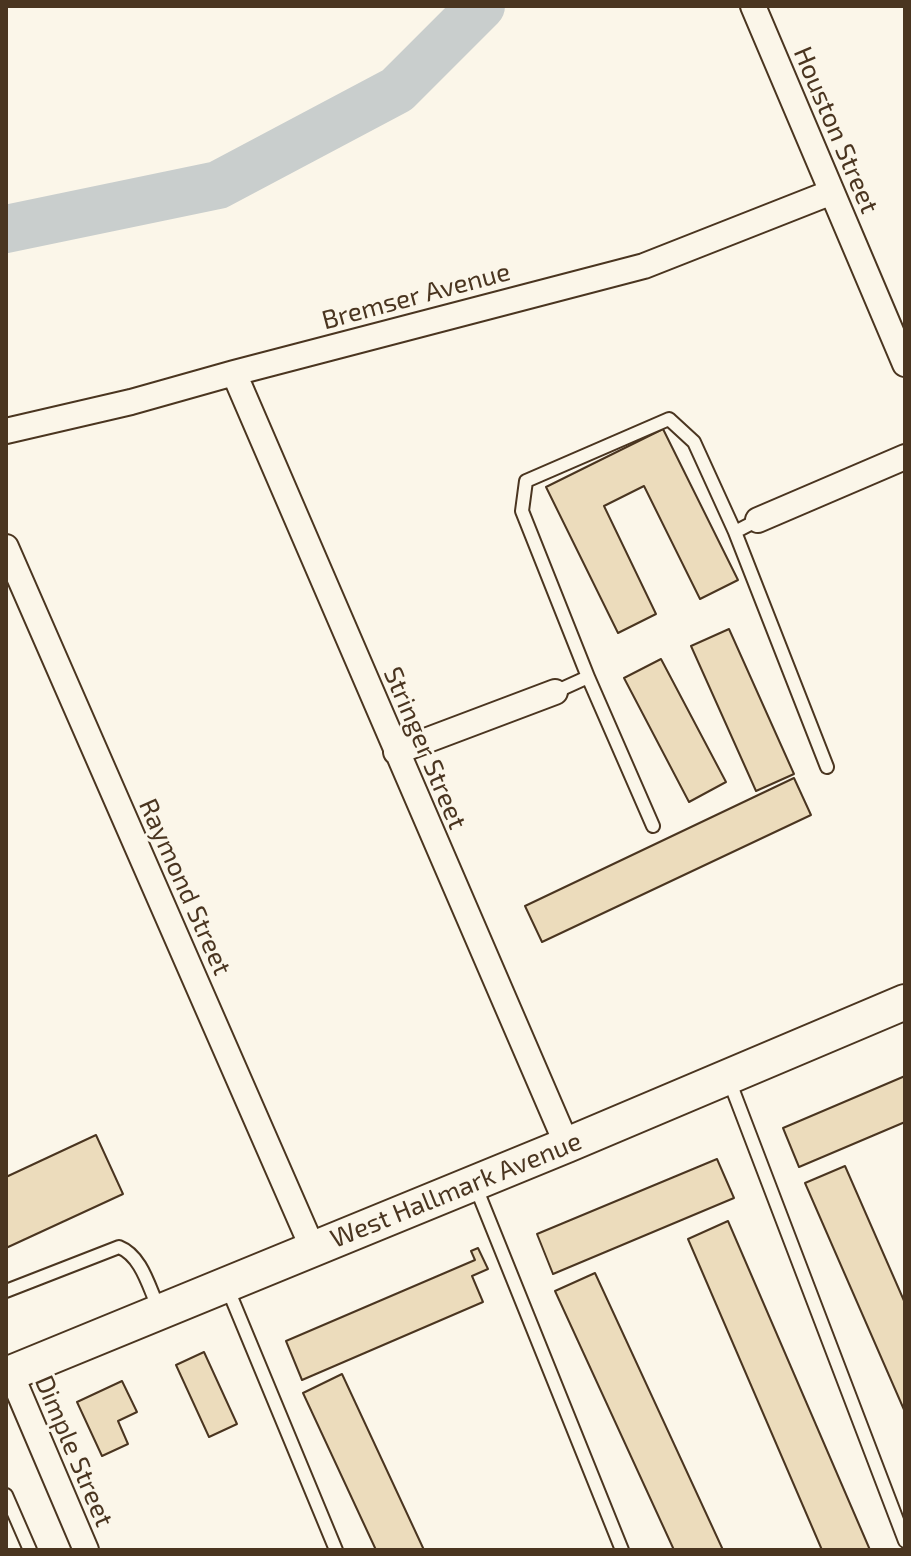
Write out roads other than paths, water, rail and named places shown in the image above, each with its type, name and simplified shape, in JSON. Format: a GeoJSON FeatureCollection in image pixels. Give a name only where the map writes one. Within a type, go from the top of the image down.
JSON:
{"type":"FeatureCollection","features":[{"type":"Feature","properties":{"kind":"street","name":"Houston Street"},"geometry":{"type":"LineString","coordinates":[[753,6],[905,364]]}},
{"type":"Feature","properties":{"kind":"street","name":"Bremser Avenue"},"geometry":{"type":"LineString","coordinates":[[6,431],[131,402],[644,266],[832,192]]}},
{"type":"Feature","properties":{"kind":"street","name":"Stringer Street"},"geometry":{"type":"LineString","coordinates":[[234,373],[567,1145]]}},
{"type":"Feature","properties":{"kind":"street"},"geometry":{"type":"LineString","coordinates":[[758,520],[905,457]]}},
{"type":"Feature","properties":{"kind":"street","name":"Raymond Street"},"geometry":{"type":"LineString","coordinates":[[6,547],[313,1249]]}},
{"type":"Feature","properties":{"kind":"street"},"geometry":{"type":"LineString","coordinates":[[396,752],[555,692]]}},
{"type":"Feature","properties":{"kind":"street","name":"West Hallmark Avenue"},"geometry":{"type":"LineString","coordinates":[[8,1374],[567,1145],[905,1002]]}},
{"type":"Feature","properties":{"kind":"street","name":"Dimple Street"},"geometry":{"type":"LineString","coordinates":[[8,1374],[86,1550]]}},
{"type":"Feature","properties":{"kind":"lane"},"geometry":{"type":"LineString","coordinates":[[653,826],[588,677],[522,511],[526,481],[669,419],[694,442],[735,532],[827,767]]}},
{"type":"Feature","properties":{"kind":"lane"},"geometry":{"type":"LineString","coordinates":[[735,532],[758,520]]}},
{"type":"Feature","properties":{"kind":"lane"},"geometry":{"type":"LineString","coordinates":[[555,692],[588,677]]}},
{"type":"Feature","properties":{"kind":"lane"},"geometry":{"type":"LineString","coordinates":[[728,1077],[905,1541]]}},
{"type":"Feature","properties":{"kind":"lane"},"geometry":{"type":"LineString","coordinates":[[474,1183],[622,1550]]}},
{"type":"Feature","properties":{"kind":"lane"},"geometry":{"type":"LineString","coordinates":[[6,1291],[119,1247],[129,1251],[139,1264],[160,1312]]}},
{"type":"Feature","properties":{"kind":"lane"},"geometry":{"type":"LineString","coordinates":[[226,1285],[336,1550]]}},
{"type":"Feature","properties":{"kind":"lane"},"geometry":{"type":"LineString","coordinates":[[6,1495],[30,1550]]}},
{"type":"Feature","properties":{"kind":"waterway"},"geometry":{"type":"LineString","coordinates":[[6,229],[218,185],[397,90],[481,6]]}}]}
